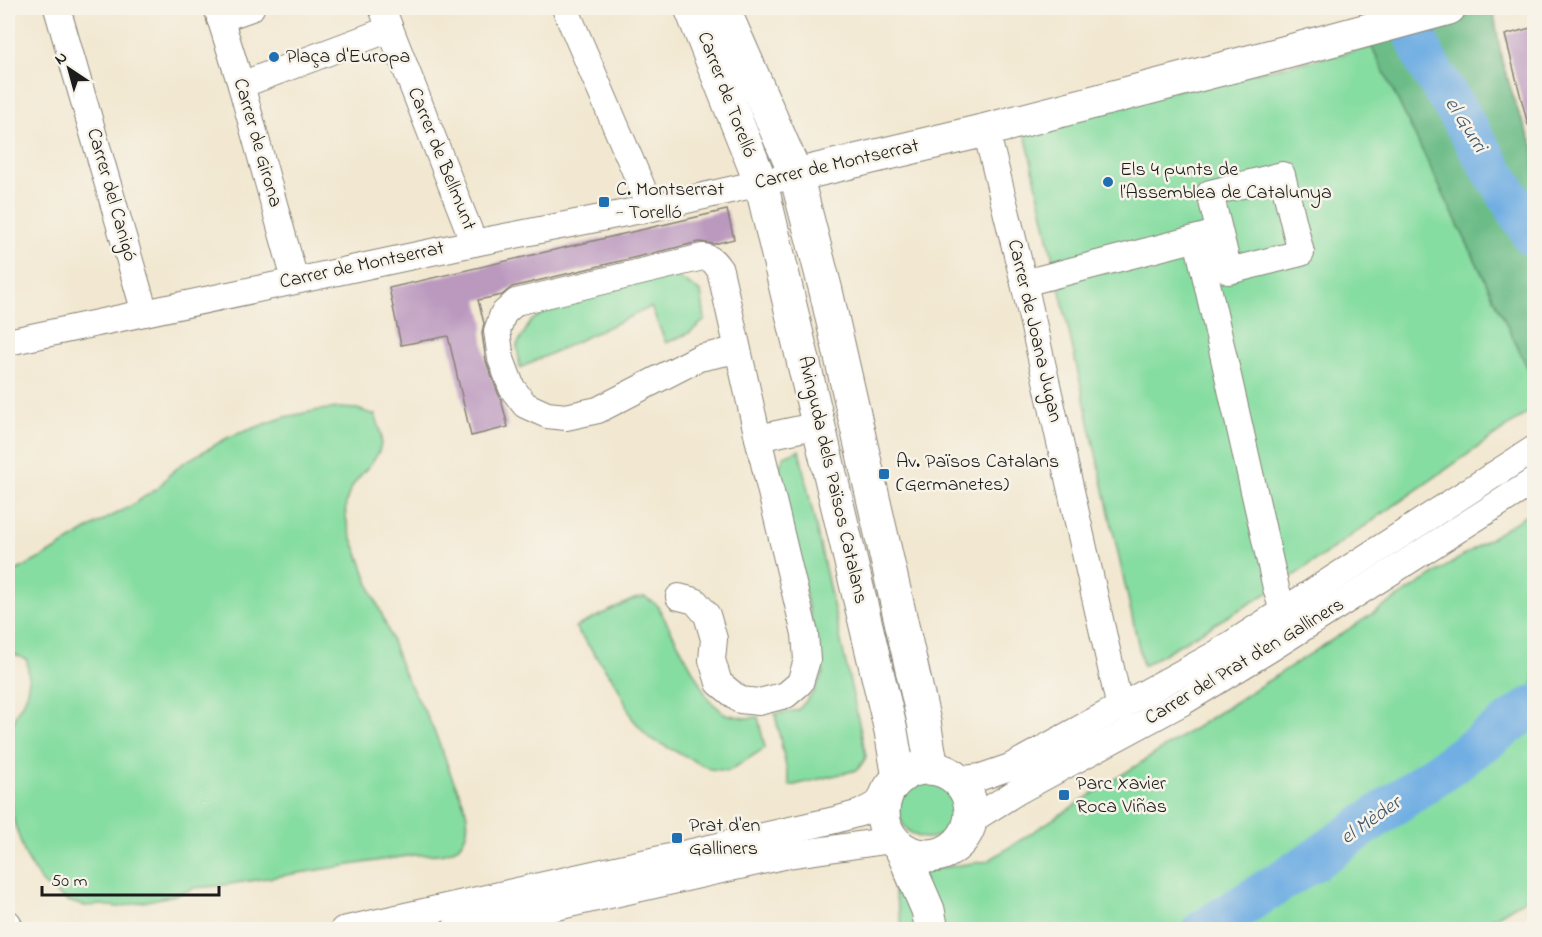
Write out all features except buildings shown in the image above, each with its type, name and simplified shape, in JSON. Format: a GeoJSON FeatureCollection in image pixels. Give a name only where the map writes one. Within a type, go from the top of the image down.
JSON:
{"type":"FeatureCollection","features":[{"type":"Feature","properties":{"kind":"street","name":"Carrer del Canigó"},"geometry":{"type":"LineString","coordinates":[[57,8],[145,313]]}},
{"type":"Feature","properties":{"kind":"street"},"geometry":{"type":"LineString","coordinates":[[218,14],[251,8]]}},
{"type":"Feature","properties":{"kind":"street"},"geometry":{"type":"LineString","coordinates":[[565,8],[651,208]]}},
{"type":"Feature","properties":{"kind":"street","name":"Carrer de Torelló"},"geometry":{"type":"LineString","coordinates":[[691,8],[761,183]]}},
{"type":"Feature","properties":{"kind":"street","name":"Carrer de Torelló"},"geometry":{"type":"LineString","coordinates":[[723,8],[796,175]]}},
{"type":"Feature","properties":{"kind":"street","name":"Carrer de Montserrat"},"geometry":{"type":"LineString","coordinates":[[8,342],[295,280],[651,208],[796,175],[986,130],[1449,8]]}},
{"type":"Feature","properties":{"kind":"street","name":"Carrer de Girona"},"geometry":{"type":"LineString","coordinates":[[218,14],[241,85],[295,280]]}},
{"type":"Feature","properties":{"kind":"street"},"geometry":{"type":"LineString","coordinates":[[241,85],[386,18]]}},
{"type":"Feature","properties":{"kind":"street","name":"Carrer de Bellmunt"},"geometry":{"type":"LineString","coordinates":[[386,18],[474,243]]}},
{"type":"Feature","properties":{"kind":"street","name":"Carrer de Joana Jugan"},"geometry":{"type":"LineString","coordinates":[[986,130],[1024,282],[1119,708]]}},
{"type":"Feature","properties":{"kind":"street","name":"Avinguda dels Països Catalans"},"geometry":{"type":"LineString","coordinates":[[796,175],[829,303],[924,722],[945,774]]}},
{"type":"Feature","properties":{"kind":"street","name":"Avinguda dels Països Catalans"},"geometry":{"type":"LineString","coordinates":[[761,183],[891,731],[891,789]]}},
{"type":"Feature","properties":{"kind":"street"},"geometry":{"type":"LineString","coordinates":[[1024,282],[1208,235],[1276,588],[1283,611]]}},
{"type":"Feature","properties":{"kind":"street"},"geometry":{"type":"LineString","coordinates":[[679,597],[695,601],[707,615],[714,639],[712,660],[719,683],[740,700],[759,702],[786,695],[800,683],[807,660],[805,634],[720,270],[715,262],[703,256],[516,302],[503,314],[497,331],[501,359],[512,388],[525,405],[547,415],[567,417],[598,410],[699,358],[737,350]]}},
{"type":"Feature","properties":{"kind":"street"},"geometry":{"type":"LineString","coordinates":[[758,438],[819,425]]}},
{"type":"Feature","properties":{"kind":"street","name":"Carrer del Prat d'en Galliners"},"geometry":{"type":"LineString","coordinates":[[945,774],[981,777],[1010,767],[1119,708],[1216,654],[1534,449]]}},
{"type":"Feature","properties":{"kind":"street","name":"Carrer del Prat d'en Galliners"},"geometry":{"type":"LineString","coordinates":[[970,820],[1017,791],[1184,702],[1524,487]]}},
{"type":"Feature","properties":{"kind":"street"},"geometry":{"type":"LineString","coordinates":[[343,930],[835,820],[860,813],[915,770],[945,774],[964,789],[969,799],[971,809],[968,828],[956,845],[936,856],[919,856],[897,845],[789,855],[454,930]]}},
{"type":"Feature","properties":{"kind":"street"},"geometry":{"type":"LineString","coordinates":[[891,789],[883,817],[884,825],[897,845],[930,920]]}},
{"type":"Feature","properties":{"kind":"street"},"geometry":{"type":"LineString","coordinates":[[930,920],[945,853]]}},
{"type":"Feature","properties":{"kind":"street"},"geometry":{"type":"LineString","coordinates":[[8,923],[10,930]]}},
{"type":"Feature","properties":{"kind":"green space"},"geometry":{"type":"Polygon","coordinates":[[[1356,8],[1493,8],[1502,61],[1518,111],[1534,147],[1534,381],[1372,47],[1356,8]]]}},
{"type":"Feature","properties":{"kind":"green space"},"geometry":{"type":"Polygon","coordinates":[[[1372,47],[1534,381],[1534,408],[1276,588],[1143,666],[1023,124],[1372,47]]]}},
{"type":"Feature","properties":{"kind":"green space"},"geometry":{"type":"Polygon","coordinates":[[[677,277],[701,292],[705,320],[689,333],[666,343],[651,307],[520,368],[517,345],[531,321],[559,304],[644,280],[677,277]]]}},
{"type":"Feature","properties":{"kind":"green space"},"geometry":{"type":"Polygon","coordinates":[[[339,408],[357,409],[375,415],[380,431],[381,444],[378,454],[350,490],[345,510],[347,523],[403,671],[432,727],[462,800],[467,818],[466,835],[452,851],[440,854],[414,855],[194,888],[176,895],[119,907],[84,906],[68,901],[41,882],[25,855],[14,822],[8,792],[11,730],[16,714],[26,697],[29,680],[27,660],[12,653],[8,654],[8,575],[129,507],[159,487],[183,463],[229,437],[285,417],[339,408]]]}},
{"type":"Feature","properties":{"kind":"green space"},"geometry":{"type":"Polygon","coordinates":[[[799,450],[866,755],[857,770],[790,786],[775,714],[798,710],[813,693],[823,673],[779,468],[784,456],[799,450]]]}},
{"type":"Feature","properties":{"kind":"green space"},"geometry":{"type":"Polygon","coordinates":[[[1534,510],[1534,894],[1474,930],[903,929],[890,875],[988,861],[1534,510]]]}},
{"type":"Feature","properties":{"kind":"green space"},"geometry":{"type":"Polygon","coordinates":[[[645,597],[657,605],[709,700],[725,714],[745,718],[758,717],[765,748],[729,771],[710,769],[649,738],[632,718],[617,685],[575,627],[634,599],[645,597]]]}},
{"type":"Feature","properties":{"kind":"green space"},"geometry":{"type":"Polygon","coordinates":[[[927,782],[938,784],[947,790],[953,799],[955,810],[953,821],[947,830],[938,836],[927,838],[916,836],[907,830],[901,821],[899,810],[901,799],[907,790],[916,784],[927,782]]]}},
{"type":"Feature","properties":{"kind":"waterway","name":"el Gurri"},"geometry":{"type":"LineString","coordinates":[[1405,8],[1426,61],[1534,237]]}},
{"type":"Feature","properties":{"kind":"waterway","name":"el Mèder"},"geometry":{"type":"LineString","coordinates":[[1204,930],[1319,857],[1534,706]]}},
{"type":"Feature","properties":{"kind":"place","name":"Plaça d'Europa"},"geometry":{"type":"Point","coordinates":[274,57]}},
{"type":"Feature","properties":{"kind":"place","name":"Els 4 punts de l’Assemblea de Catalunya"},"geometry":{"type":"Point","coordinates":[1108,182]}},
{"type":"Feature","properties":{"kind":"place","name":"C. Montserrat - Torelló"},"geometry":{"type":"Point","coordinates":[604,202]}},
{"type":"Feature","properties":{"kind":"place","name":"Av. Països Catalans (Germanetes)"},"geometry":{"type":"Point","coordinates":[884,474]}},
{"type":"Feature","properties":{"kind":"place","name":"Parc Xavier Roca Viñas"},"geometry":{"type":"Point","coordinates":[1064,795]}},
{"type":"Feature","properties":{"kind":"place","name":"Prat d'en Galliners"},"geometry":{"type":"Point","coordinates":[677,838]}}]}
